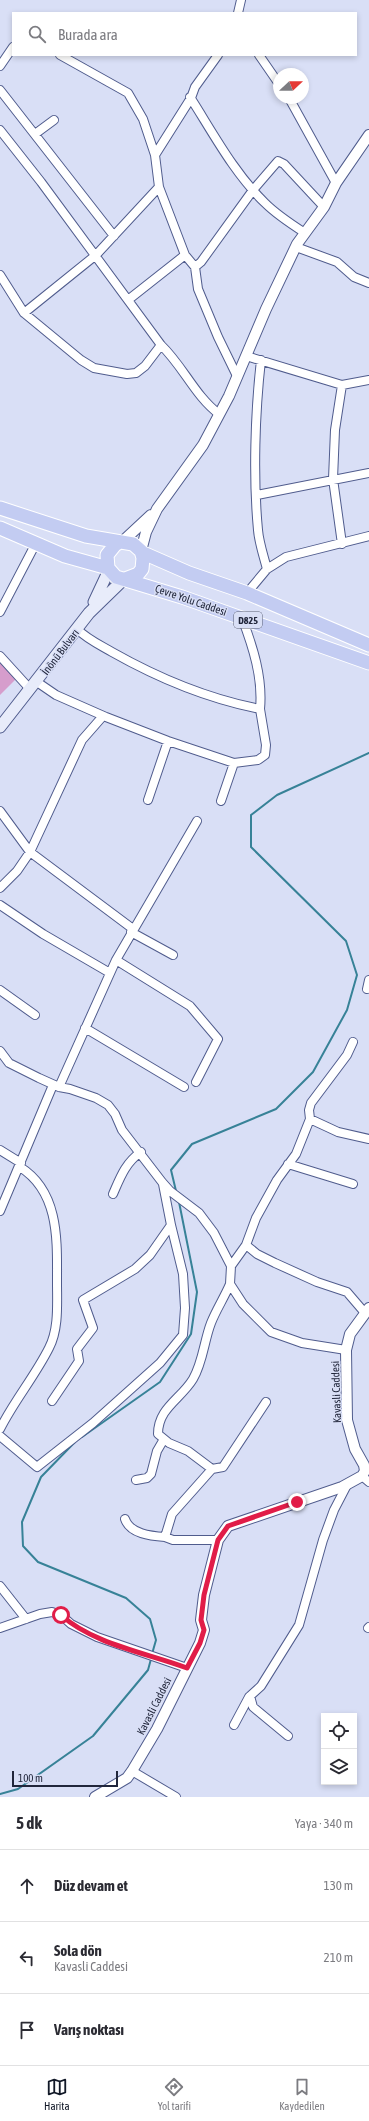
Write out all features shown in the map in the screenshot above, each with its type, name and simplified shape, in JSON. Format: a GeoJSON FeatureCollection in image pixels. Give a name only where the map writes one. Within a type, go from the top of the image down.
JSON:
{"type":"FeatureCollection","features":[{"type":"Feature","properties":{"kind":"highway","name":"D825"},"geometry":{"type":"LineString","coordinates":[[0,508],[86,536],[133,544],[141,552],[189,573],[247,593],[369,645]]}},
{"type":"Feature","properties":{"kind":"highway","name":"Çevre Yolu Caddesi"},"geometry":{"type":"LineString","coordinates":[[0,528],[65,556],[108,569],[116,577],[242,618],[369,663]]}},
{"type":"Feature","properties":{"kind":"highway"},"geometry":{"type":"LineString","coordinates":[[108,569],[107,555],[115,545],[121,542]]}},
{"type":"Feature","properties":{"kind":"highway"},"geometry":{"type":"LineString","coordinates":[[125,579],[133,577],[142,569],[143,564],[141,552]]}},
{"type":"Feature","properties":{"kind":"main road","name":"İnönü Bulvarı"},"geometry":{"type":"LineString","coordinates":[[0,726],[33,687],[77,629],[88,613],[108,569]]}},
{"type":"Feature","properties":{"kind":"main road","name":"İnönü Bulvarı"},"geometry":{"type":"LineString","coordinates":[[88,613],[125,579]]}},
{"type":"Feature","properties":{"kind":"main road","name":"İnönü Bulvarı"},"geometry":{"type":"LineString","coordinates":[[0,714],[33,687]]}},
{"type":"Feature","properties":{"kind":"street"},"geometry":{"type":"LineString","coordinates":[[238,12],[241,0]]}},
{"type":"Feature","properties":{"kind":"street"},"geometry":{"type":"LineString","coordinates":[[0,66],[12,48]]}},
{"type":"Feature","properties":{"kind":"street"},"geometry":{"type":"LineString","coordinates":[[62,56],[128,93],[144,119],[155,155],[159,187],[185,250],[185,255],[195,267],[198,289],[218,337],[237,376]]}},
{"type":"Feature","properties":{"kind":"street"},"geometry":{"type":"LineString","coordinates":[[155,155],[190,97],[217,56]]}},
{"type":"Feature","properties":{"kind":"street"},"geometry":{"type":"LineString","coordinates":[[260,56],[273,75]]}},
{"type":"Feature","properties":{"kind":"street"},"geometry":{"type":"LineString","coordinates":[[0,90],[114,236]]}},
{"type":"Feature","properties":{"kind":"street"},"geometry":{"type":"LineString","coordinates":[[190,97],[240,175],[278,214],[305,233]]}},
{"type":"Feature","properties":{"kind":"street"},"geometry":{"type":"LineString","coordinates":[[292,104],[336,183]]}},
{"type":"Feature","properties":{"kind":"street"},"geometry":{"type":"LineString","coordinates":[[35,134],[54,120]]}},
{"type":"Feature","properties":{"kind":"street"},"geometry":{"type":"LineString","coordinates":[[0,130],[96,255],[161,345],[175,358],[203,399],[219,414]]}},
{"type":"Feature","properties":{"kind":"street"},"geometry":{"type":"LineString","coordinates":[[141,552],[146,532],[157,510],[203,444],[219,414],[266,309],[296,247],[324,207],[336,183],[369,135]]}},
{"type":"Feature","properties":{"kind":"street"},"geometry":{"type":"LineString","coordinates":[[195,267],[201,262],[253,190],[278,161],[284,164],[324,207]]}},
{"type":"Feature","properties":{"kind":"street"},"geometry":{"type":"LineString","coordinates":[[24,313],[96,255],[159,187]]}},
{"type":"Feature","properties":{"kind":"street"},"geometry":{"type":"LineString","coordinates":[[296,247],[337,262],[354,276],[369,283]]}},
{"type":"Feature","properties":{"kind":"street"},"geometry":{"type":"LineString","coordinates":[[128,300],[185,255]]}},
{"type":"Feature","properties":{"kind":"street"},"geometry":{"type":"LineString","coordinates":[[0,275],[24,313],[81,360],[94,368],[127,374],[136,373],[145,366],[161,345]]}},
{"type":"Feature","properties":{"kind":"street"},"geometry":{"type":"LineString","coordinates":[[246,356],[342,385],[369,380]]}},
{"type":"Feature","properties":{"kind":"street"},"geometry":{"type":"LineString","coordinates":[[261,360],[257,395],[258,531],[267,569]]}},
{"type":"Feature","properties":{"kind":"street"},"geometry":{"type":"LineString","coordinates":[[342,385],[335,430],[333,479],[342,544]]}},
{"type":"Feature","properties":{"kind":"street"},"geometry":{"type":"LineString","coordinates":[[257,495],[369,473]]}},
{"type":"Feature","properties":{"kind":"street"},"geometry":{"type":"LineString","coordinates":[[121,542],[157,510]]}},
{"type":"Feature","properties":{"kind":"street"},"geometry":{"type":"LineString","coordinates":[[247,593],[267,569],[286,557],[369,536]]}},
{"type":"Feature","properties":{"kind":"street"},"geometry":{"type":"LineString","coordinates":[[0,612],[2,602],[36,543]]}},
{"type":"Feature","properties":{"kind":"street"},"geometry":{"type":"LineString","coordinates":[[0,656],[33,687],[56,695],[168,742],[234,763],[252,762],[265,755],[266,745],[260,710],[262,694],[254,651],[242,618]]}},
{"type":"Feature","properties":{"kind":"street"},"geometry":{"type":"LineString","coordinates":[[77,629],[85,637],[135,665],[180,685],[260,710]]}},
{"type":"Feature","properties":{"kind":"street"},"geometry":{"type":"LineString","coordinates":[[0,888],[17,871],[30,852],[82,740],[103,716]]}},
{"type":"Feature","properties":{"kind":"street"},"geometry":{"type":"LineString","coordinates":[[148,800],[168,742]]}},
{"type":"Feature","properties":{"kind":"street"},"geometry":{"type":"LineString","coordinates":[[221,801],[234,763]]}},
{"type":"Feature","properties":{"kind":"street"},"geometry":{"type":"LineString","coordinates":[[0,811],[30,852],[132,931],[173,955]]}},
{"type":"Feature","properties":{"kind":"street"},"geometry":{"type":"LineString","coordinates":[[0,1211],[56,1086],[85,1028],[116,960],[197,821]]}},
{"type":"Feature","properties":{"kind":"street"},"geometry":{"type":"LineString","coordinates":[[0,905],[42,934],[110,973]]}},
{"type":"Feature","properties":{"kind":"street"},"geometry":{"type":"LineString","coordinates":[[116,960],[190,1006],[218,1039],[196,1082]]}},
{"type":"Feature","properties":{"kind":"street"},"geometry":{"type":"LineString","coordinates":[[367,989],[369,980]]}},
{"type":"Feature","properties":{"kind":"street"},"geometry":{"type":"LineString","coordinates":[[0,990],[35,1015]]}},
{"type":"Feature","properties":{"kind":"street"},"geometry":{"type":"LineString","coordinates":[[85,1028],[184,1087]]}},
{"type":"Feature","properties":{"kind":"street"},"geometry":{"type":"LineString","coordinates":[[231,1266],[246,1245],[267,1196],[296,1154],[310,1119],[308,1110],[311,1103],[347,1055],[354,1042]]}},
{"type":"Feature","properties":{"kind":"street"},"geometry":{"type":"LineString","coordinates":[[0,1051],[9,1063],[56,1086],[70,1089],[108,1105],[115,1114],[122,1130],[141,1152],[162,1182],[170,1191],[199,1213],[214,1233],[231,1266],[230,1284],[222,1303],[211,1322],[193,1378],[163,1412],[158,1425],[158,1434],[164,1439],[188,1451],[212,1469]]}},
{"type":"Feature","properties":{"kind":"street"},"geometry":{"type":"LineString","coordinates":[[310,1119],[338,1132],[369,1139]]}},
{"type":"Feature","properties":{"kind":"street"},"geometry":{"type":"LineString","coordinates":[[0,1150],[20,1165],[39,1184],[55,1223],[58,1244],[57,1312],[50,1347],[0,1428]]}},
{"type":"Feature","properties":{"kind":"street"},"geometry":{"type":"LineString","coordinates":[[112,1194],[123,1171],[134,1157],[141,1152]]}},
{"type":"Feature","properties":{"kind":"street"},"geometry":{"type":"LineString","coordinates":[[288,1164],[353,1184]]}},
{"type":"Feature","properties":{"kind":"street"},"geometry":{"type":"LineString","coordinates":[[0,1436],[37,1467],[93,1423],[172,1350],[183,1335],[185,1308],[183,1274],[162,1182]]}},
{"type":"Feature","properties":{"kind":"street"},"geometry":{"type":"LineString","coordinates":[[52,1401],[79,1362],[77,1350],[93,1328],[83,1300],[135,1269],[150,1255],[171,1225]]}},
{"type":"Feature","properties":{"kind":"street"},"geometry":{"type":"LineString","coordinates":[[246,1245],[257,1254],[275,1263],[317,1282],[347,1292],[367,1311]]}},
{"type":"Feature","properties":{"kind":"street"},"geometry":{"type":"LineString","coordinates":[[230,1284],[243,1304],[271,1332],[302,1343],[346,1350]]}},
{"type":"Feature","properties":{"kind":"street","name":"Kavasli Caddesi"},"geometry":{"type":"LineString","coordinates":[[95,1797],[127,1778],[132,1771],[157,1729],[200,1643],[204,1630],[201,1620],[204,1595],[218,1540],[228,1526],[365,1479],[367,1464],[355,1450],[347,1420],[346,1350],[350,1334],[367,1311]]}},
{"type":"Feature","properties":{"kind":"street"},"geometry":{"type":"LineString","coordinates":[[166,1537],[172,1514],[212,1469],[223,1466],[226,1463],[266,1402]]}},
{"type":"Feature","properties":{"kind":"street"},"geometry":{"type":"LineString","coordinates":[[136,1480],[147,1478],[151,1474],[157,1451],[164,1439]]}},
{"type":"Feature","properties":{"kind":"street"},"geometry":{"type":"LineString","coordinates":[[234,1725],[250,1696],[265,1680],[299,1625],[323,1540],[334,1510],[347,1485]]}},
{"type":"Feature","properties":{"kind":"street"},"geometry":{"type":"LineString","coordinates":[[125,1519],[128,1526],[132,1530],[174,1540],[218,1540]]}},
{"type":"Feature","properties":{"kind":"street"},"geometry":{"type":"LineString","coordinates":[[0,1586],[26,1619]]}},
{"type":"Feature","properties":{"kind":"street"},"geometry":{"type":"LineString","coordinates":[[0,1628],[52,1612],[61,1615],[71,1624],[97,1637],[187,1668]]}},
{"type":"Feature","properties":{"kind":"street"},"geometry":{"type":"LineString","coordinates":[[250,1696],[253,1707],[288,1736]]}},
{"type":"Feature","properties":{"kind":"street"},"geometry":{"type":"LineString","coordinates":[[132,1771],[176,1797]]}},
{"type":"Feature","properties":{"kind":"shaded area"},"geometry":{"type":"Polygon","coordinates":[[[0,663],[16,679],[0,695],[0,663]]]}},
{"type":"Feature","properties":{"kind":"waterway"},"geometry":{"type":"LineString","coordinates":[[176,1191],[171,1170],[192,1144],[276,1109],[313,1072],[347,1010],[357,975],[346,941],[251,847],[251,815],[277,795],[369,753]]}},
{"type":"Feature","properties":{"kind":"waterway"},"geometry":{"type":"LineString","coordinates":[[82,1437],[160,1382],[191,1334],[197,1292],[179,1202]]}},
{"type":"Feature","properties":{"kind":"waterway"},"geometry":{"type":"LineString","coordinates":[[75,1442],[41,1477],[22,1522],[23,1546],[38,1562],[126,1598],[150,1619],[156,1640],[152,1654]]}},
{"type":"Feature","properties":{"kind":"waterway"},"geometry":{"type":"LineString","coordinates":[[0,1794],[18,1789],[93,1736],[148,1670],[151,1659]]}},
{"type":"Feature","properties":{"kind":"route"},"geometry":{"type":"LineString","coordinates":[[61,1615],[71,1624],[97,1637],[122,1647],[157,1657],[187,1668],[200,1643],[204,1630],[201,1620],[204,1595],[218,1540],[228,1526],[297,1502]]}}]}
